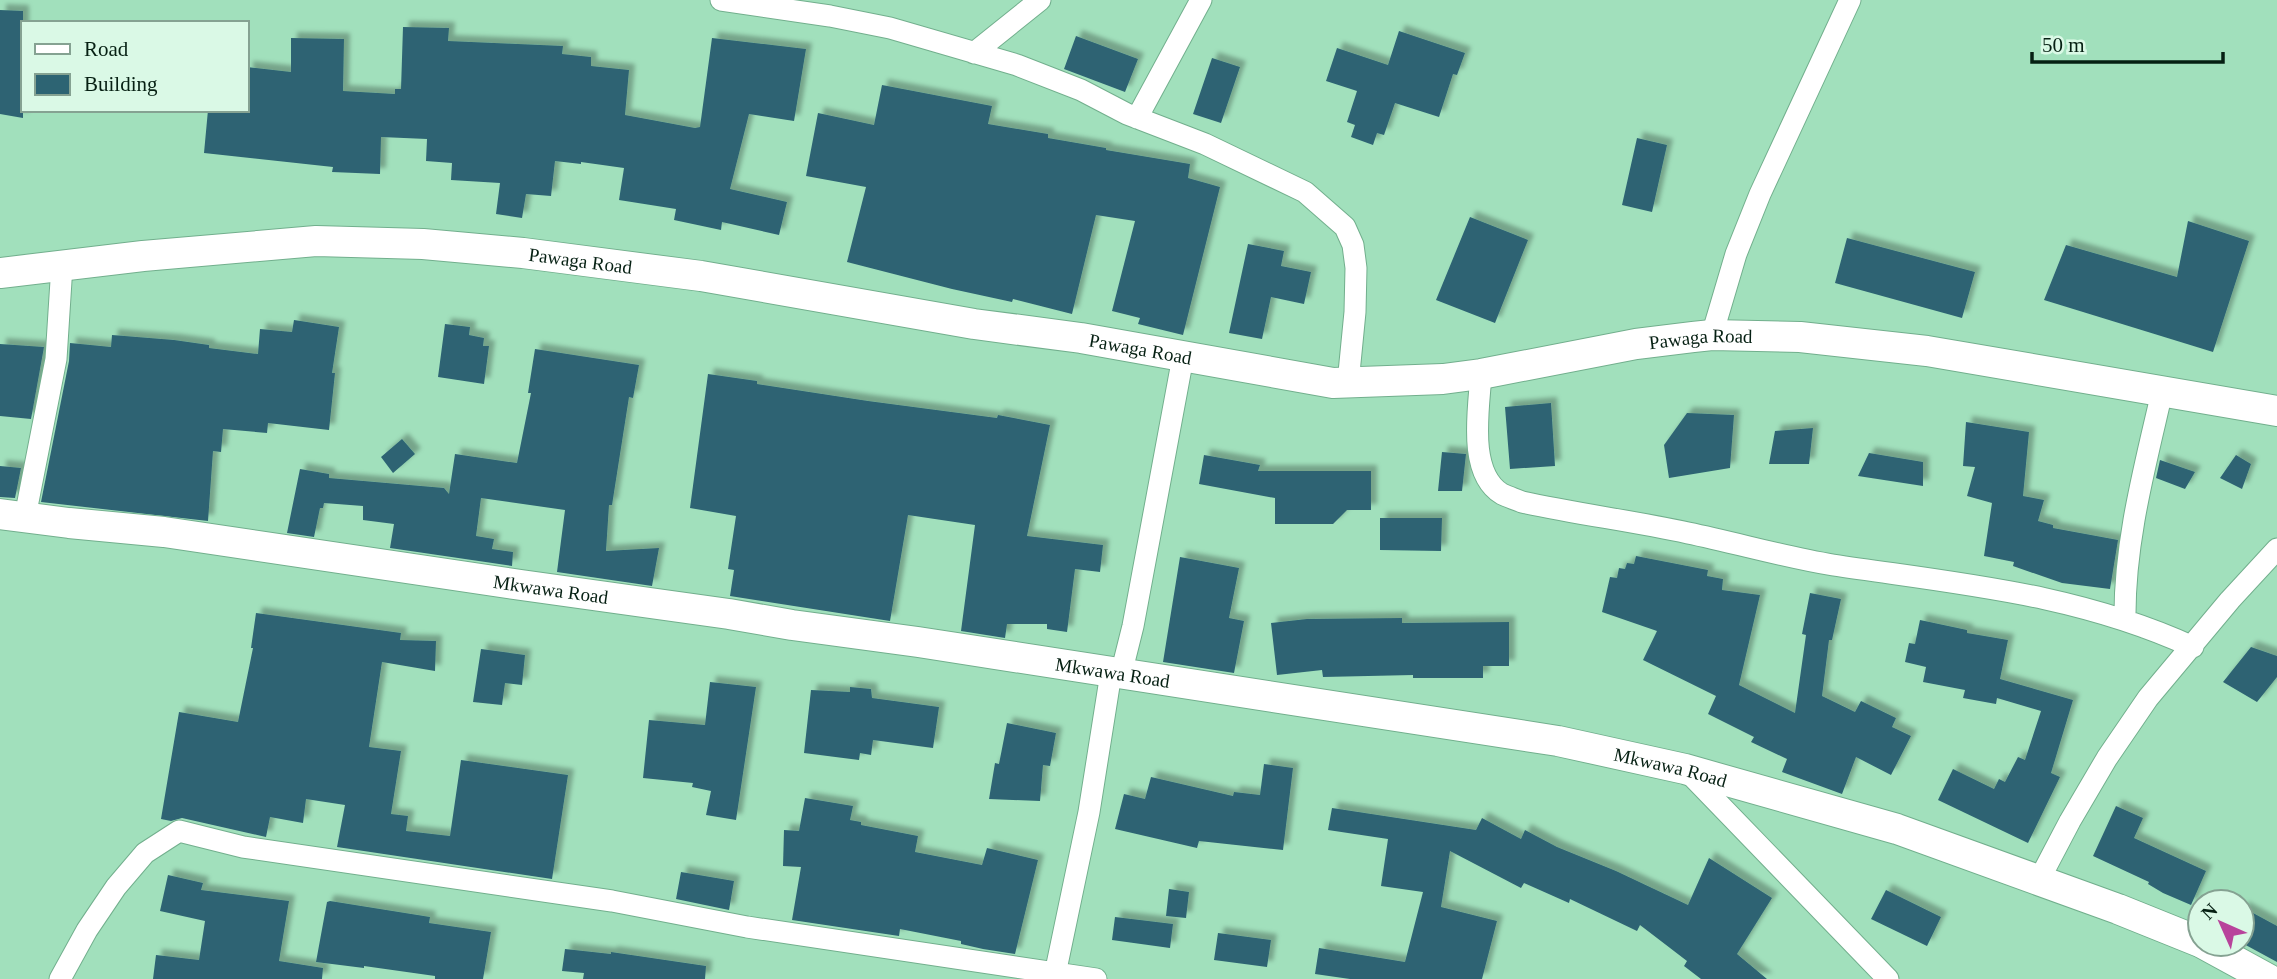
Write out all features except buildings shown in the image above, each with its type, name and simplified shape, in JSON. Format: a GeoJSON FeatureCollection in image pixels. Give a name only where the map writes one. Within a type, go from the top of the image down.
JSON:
{"type":"FeatureCollection","features":[{"type":"Feature","properties":{"kind":"main road","name":"Pawaga Road"},"geometry":{"type":"LineString","coordinates":[[0,274],[143,256],[316,241],[423,244],[523,253],[701,276],[910,313],[1082,338],[1333,383],[1444,379],[1636,344],[1712,335],[1800,337],[1853,341],[2014,365],[2277,411]]}},
{"type":"Feature","properties":{"kind":"main road","name":"Mkwawa Road"},"geometry":{"type":"LineString","coordinates":[[13,515],[203,537],[729,614],[1558,741],[1685,769],[1898,830],[2039,880],[2186,937]]}},
{"type":"Feature","properties":{"kind":"main road","name":"Mkwawa Road"},"geometry":{"type":"LineString","coordinates":[[2229,958],[2267,979]]}},
{"type":"Feature","properties":{"kind":"street"},"geometry":{"type":"LineString","coordinates":[[721,0],[890,28],[1017,65],[1069,85],[1137,118],[1205,144],[1305,192],[1345,227],[1353,245],[1356,268],[1355,312],[1348,383]]}},
{"type":"Feature","properties":{"kind":"street"},"geometry":{"type":"LineString","coordinates":[[974,53],[1040,0]]}},
{"type":"Feature","properties":{"kind":"street"},"geometry":{"type":"LineString","coordinates":[[1137,118],[1201,0]]}},
{"type":"Feature","properties":{"kind":"street"},"geometry":{"type":"LineString","coordinates":[[1712,335],[1736,254],[1760,194],[1850,0]]}},
{"type":"Feature","properties":{"kind":"street"},"geometry":{"type":"LineString","coordinates":[[13,515],[56,359],[62,265]]}},
{"type":"Feature","properties":{"kind":"street"},"geometry":{"type":"LineString","coordinates":[[1055,976],[1116,673],[1133,626],[1183,357]]}},
{"type":"Feature","properties":{"kind":"street"},"geometry":{"type":"LineString","coordinates":[[1481,374],[1477,446],[1485,474],[1501,494],[1522,502],[1702,535],[1777,555],[1994,587],[2078,605],[2193,647]]}},
{"type":"Feature","properties":{"kind":"street"},"geometry":{"type":"LineString","coordinates":[[2125,620],[2126,570],[2162,392]]}},
{"type":"Feature","properties":{"kind":"street"},"geometry":{"type":"LineString","coordinates":[[2039,880],[2107,758],[2148,698],[2277,549]]}},
{"type":"Feature","properties":{"kind":"street"},"geometry":{"type":"LineString","coordinates":[[1685,769],[1888,979]]}},
{"type":"Feature","properties":{"kind":"street"},"geometry":{"type":"LineString","coordinates":[[60,979],[87,930],[116,887],[145,853],[179,831],[243,847],[612,901],[747,927],[1055,976],[1096,979]]}}]}
